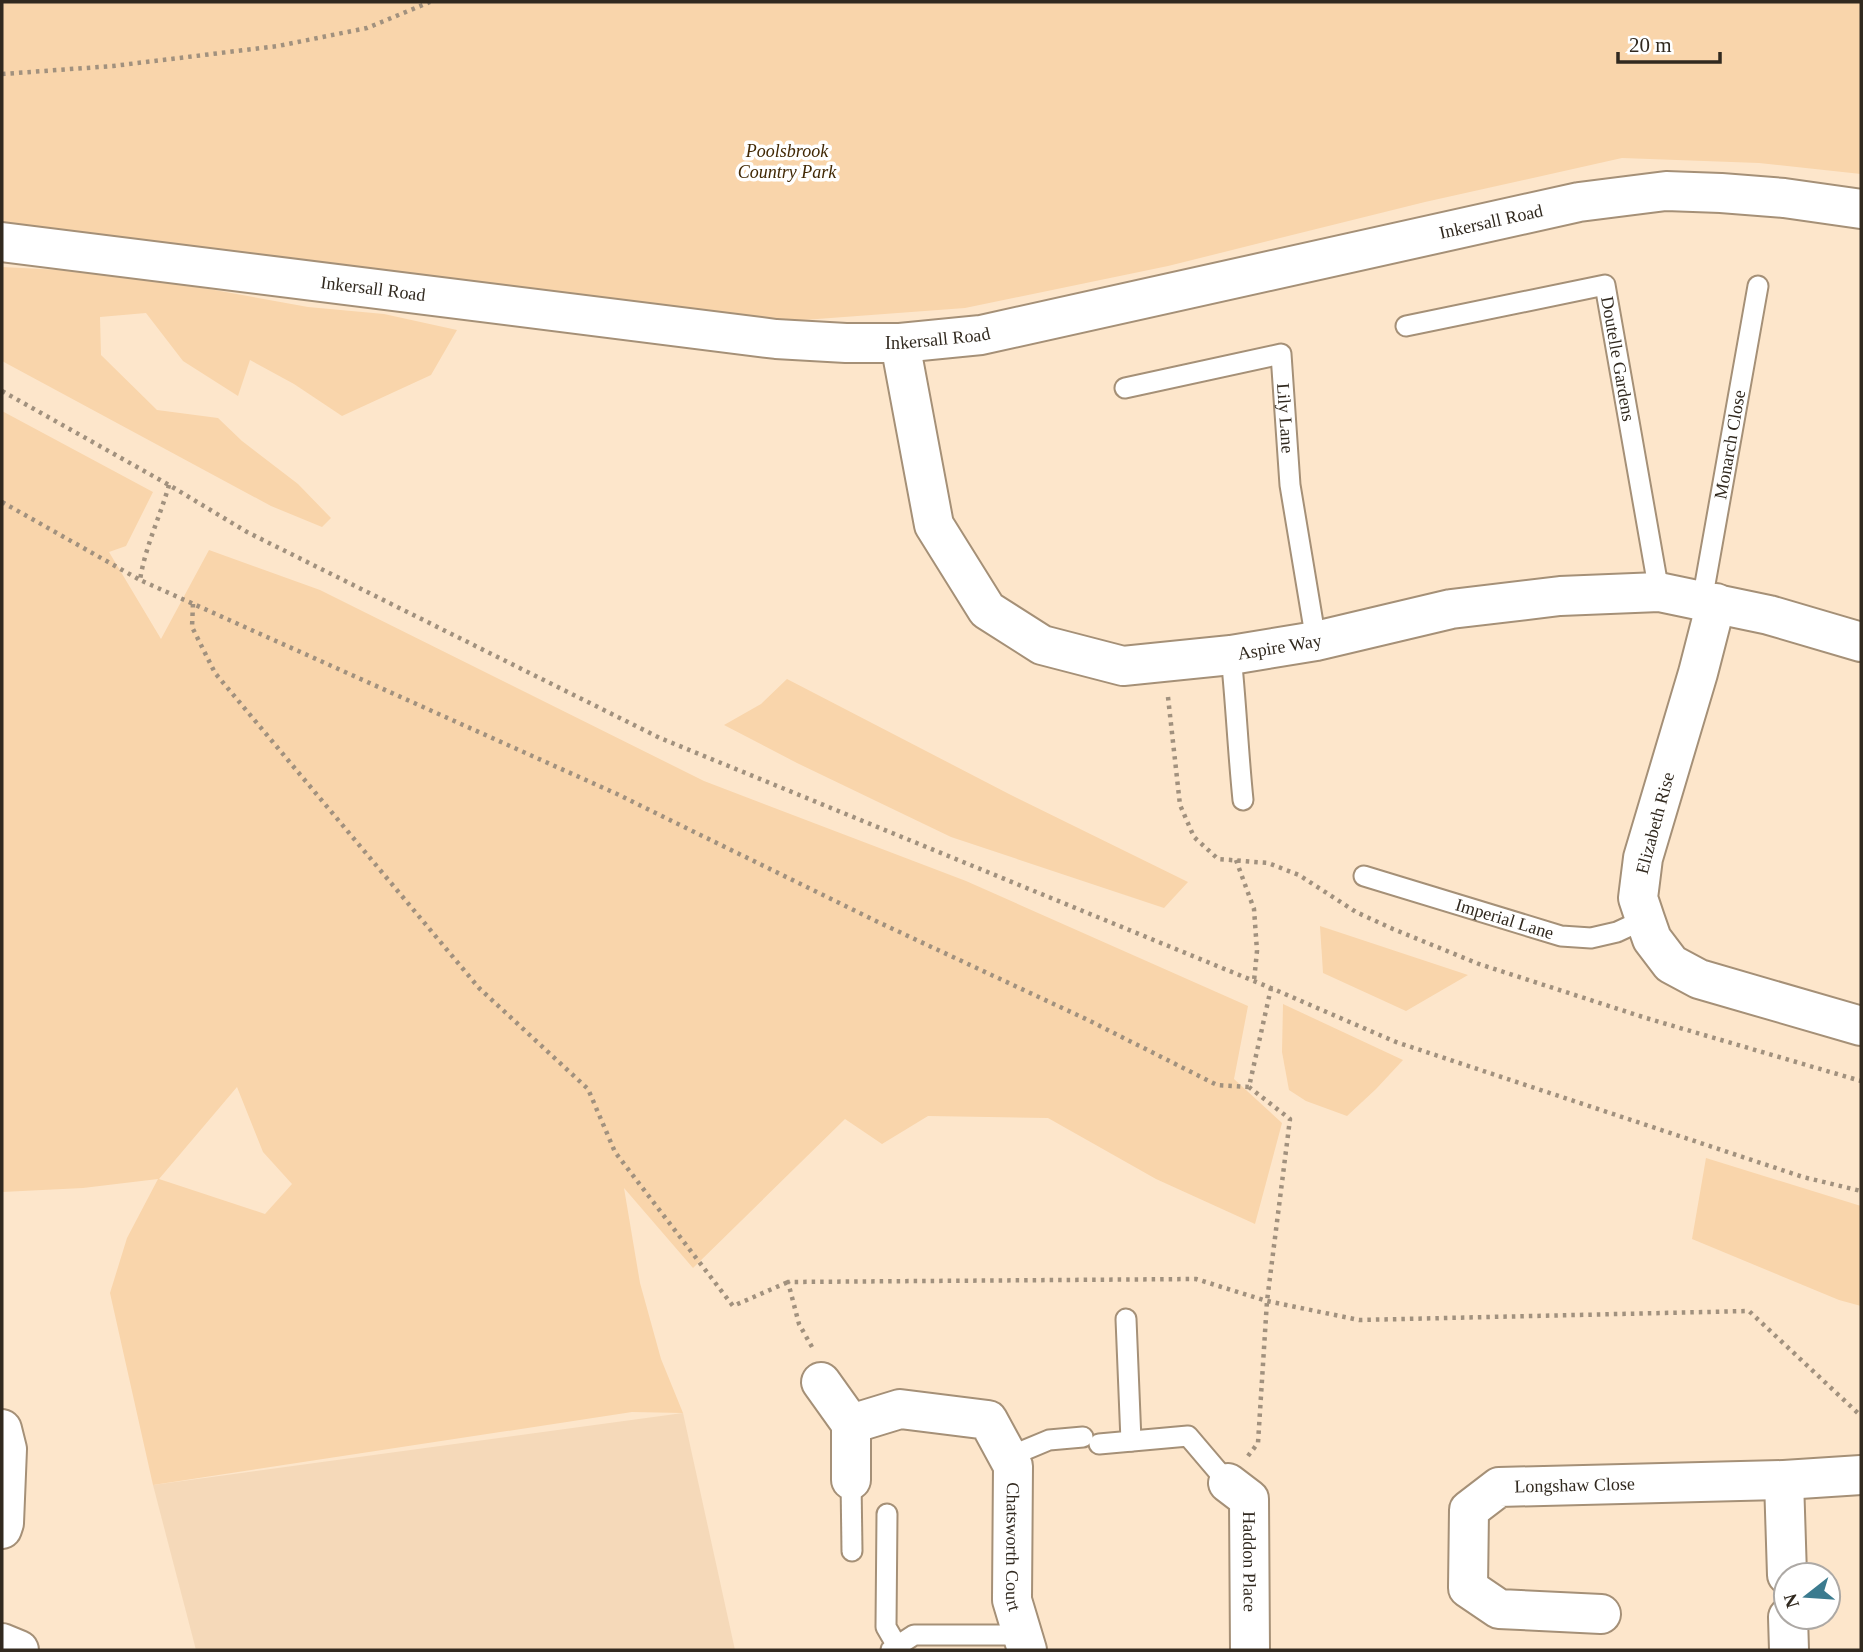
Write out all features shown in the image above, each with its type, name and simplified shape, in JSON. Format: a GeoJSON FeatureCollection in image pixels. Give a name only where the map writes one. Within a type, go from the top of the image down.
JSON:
{"type":"FeatureCollection","features":[{"type":"Feature","properties":{"kind":"street","name":"Inkersall Road"},"geometry":{"type":"LineString","coordinates":[[2,242],[776,339],[846,344],[981,335],[1592,201],[1665,191],[1784,198],[1861,209]]}},
{"type":"Feature","properties":{"kind":"street","name":"Aspire Way"},"geometry":{"type":"LineString","coordinates":[[900,342],[934,525],[987,610],[1042,645],[1123,666],[1231,655],[1316,640],[1451,609],[1560,596],[1659,592],[1769,615],[1861,642]]}},
{"type":"Feature","properties":{"kind":"street","name":"Elizabeth Rise"},"geometry":{"type":"LineString","coordinates":[[1709,602],[1698,673],[1643,858],[1638,898],[1652,939],[1671,964],[1699,979],[1861,1026]]}},
{"type":"Feature","properties":{"kind":"street"},"geometry":{"type":"LineString","coordinates":[[821,1382],[851,1424],[851,1480]]}},
{"type":"Feature","properties":{"kind":"street","name":"Chatsworth Court"},"geometry":{"type":"LineString","coordinates":[[851,1424],[900,1409],[988,1420],[1013,1466],[1012,1600],[1025,1642]]}},
{"type":"Feature","properties":{"kind":"street"},"geometry":{"type":"LineString","coordinates":[[2,1429],[7,1449],[2,1529]]}},
{"type":"Feature","properties":{"kind":"street","name":"Longshaw Close"},"geometry":{"type":"LineString","coordinates":[[1601,1614],[1499,1609],[1468,1588],[1469,1510],[1499,1488],[1784,1480],[1861,1475]]}},
{"type":"Feature","properties":{"kind":"street"},"geometry":{"type":"LineString","coordinates":[[1784,1480],[1787,1561]]}},
{"type":"Feature","properties":{"kind":"street","name":"Haddon Place"},"geometry":{"type":"LineString","coordinates":[[1228,1483],[1249,1499],[1250,1650]]}},
{"type":"Feature","properties":{"kind":"street"},"geometry":{"type":"LineString","coordinates":[[1788,1631],[1789,1650]]}},
{"type":"Feature","properties":{"kind":"street"},"geometry":{"type":"LineString","coordinates":[[2,1643],[19,1650]]}},
{"type":"Feature","properties":{"kind":"lane","name":"Doutelle Gardens"},"geometry":{"type":"LineString","coordinates":[[1406,326],[1605,285],[1659,592]]}},
{"type":"Feature","properties":{"kind":"lane","name":"Monarch Close"},"geometry":{"type":"LineString","coordinates":[[1709,602],[1758,286]]}},
{"type":"Feature","properties":{"kind":"lane","name":"Lily Lane"},"geometry":{"type":"LineString","coordinates":[[1125,388],[1281,354],[1290,485],[1316,640]]}},
{"type":"Feature","properties":{"kind":"lane"},"geometry":{"type":"LineString","coordinates":[[1231,655],[1242,800]]}},
{"type":"Feature","properties":{"kind":"lane","name":"Imperial Lane"},"geometry":{"type":"LineString","coordinates":[[1364,876],[1561,936],[1591,938],[1617,932],[1645,919]]}},
{"type":"Feature","properties":{"kind":"lane"},"geometry":{"type":"LineString","coordinates":[[1126,1319],[1131,1441]]}},
{"type":"Feature","properties":{"kind":"lane"},"geometry":{"type":"LineString","coordinates":[[1008,1457],[1049,1440],[1131,1441],[1188,1436],[1228,1483]]}},
{"type":"Feature","properties":{"kind":"lane"},"geometry":{"type":"LineString","coordinates":[[851,1480],[852,1550]]}},
{"type":"Feature","properties":{"kind":"lane"},"geometry":{"type":"LineString","coordinates":[[887,1514],[886,1627],[894,1648],[914,1635],[1025,1642]]}},
{"type":"Feature","properties":{"kind":"path"},"geometry":{"type":"LineString","coordinates":[[2,74],[113,66],[278,46],[367,28],[430,2]]}},
{"type":"Feature","properties":{"kind":"path"},"geometry":{"type":"LineString","coordinates":[[2,391],[247,532],[660,738],[1254,981],[1396,1042],[1803,1177],[1861,1191]]}},
{"type":"Feature","properties":{"kind":"path"},"geometry":{"type":"LineString","coordinates":[[140,580],[143,561],[169,485]]}},
{"type":"Feature","properties":{"kind":"path"},"geometry":{"type":"LineString","coordinates":[[2,502],[140,580],[617,794],[866,916],[1088,1020],[1217,1085],[1249,1087],[1290,1119],[1266,1301],[1258,1443],[1228,1483]]}},
{"type":"Feature","properties":{"kind":"path"},"geometry":{"type":"LineString","coordinates":[[193,604],[192,626],[215,673],[479,988],[589,1089],[615,1152],[733,1306],[788,1282],[1196,1279],[1266,1301],[1359,1320],[1749,1311],[1861,1416]]}},
{"type":"Feature","properties":{"kind":"path"},"geometry":{"type":"LineString","coordinates":[[1236,860],[1254,909],[1257,951],[1254,981]]}},
{"type":"Feature","properties":{"kind":"path"},"geometry":{"type":"LineString","coordinates":[[1249,1087],[1270,988]]}},
{"type":"Feature","properties":{"kind":"path"},"geometry":{"type":"LineString","coordinates":[[788,1282],[799,1324]]}},
{"type":"Feature","properties":{"kind":"shaded area"},"geometry":{"type":"Polygon","coordinates":[[[683,1413],[735,1650],[196,1650],[153,1485],[683,1413]]]}},
{"type":"Feature","properties":{"kind":"green space","name":"Poolsbrook Country Park"},"geometry":{"type":"Polygon","coordinates":[[[2,2],[1861,2],[1861,174],[1759,163],[1622,158],[1425,202],[1168,266],[965,308],[777,322],[2,230],[2,2]]]}},
{"type":"Feature","properties":{"kind":"green space"},"geometry":{"type":"Polygon","coordinates":[[[2,267],[80,271],[198,287],[308,307],[384,314],[457,330],[431,375],[342,416],[294,384],[250,360],[238,396],[183,361],[146,313],[100,317],[101,355],[157,410],[218,418],[242,441],[298,484],[331,518],[322,527],[271,506],[2,361],[2,267]]]}},
{"type":"Feature","properties":{"kind":"green space"},"geometry":{"type":"Polygon","coordinates":[[[2,411],[153,492],[126,546],[109,552],[161,639],[209,550],[320,590],[704,781],[966,881],[1248,1006],[1234,1079],[1282,1123],[1255,1224],[1156,1179],[1048,1118],[928,1116],[882,1144],[845,1119],[693,1268],[624,1188],[640,1283],[661,1359],[683,1413],[632,1412],[153,1485],[110,1293],[127,1238],[158,1179],[83,1188],[2,1192],[2,411]],[[237,1087],[159,1179],[265,1214],[292,1184],[263,1152],[237,1087]]]}},
{"type":"Feature","properties":{"kind":"green space"},"geometry":{"type":"Polygon","coordinates":[[[787,679],[1009,794],[1188,882],[1164,908],[951,837],[724,725],[761,704],[787,679]]]}},
{"type":"Feature","properties":{"kind":"green space"},"geometry":{"type":"Polygon","coordinates":[[[1320,926],[1468,975],[1406,1011],[1323,973],[1320,926]]]}},
{"type":"Feature","properties":{"kind":"green space"},"geometry":{"type":"Polygon","coordinates":[[[1283,1004],[1403,1060],[1347,1116],[1306,1101],[1289,1090],[1282,1052],[1283,1004]]]}},
{"type":"Feature","properties":{"kind":"green space"},"geometry":{"type":"Polygon","coordinates":[[[1706,1158],[1861,1206],[1861,1306],[1839,1300],[1692,1239],[1706,1158]]]}}]}
